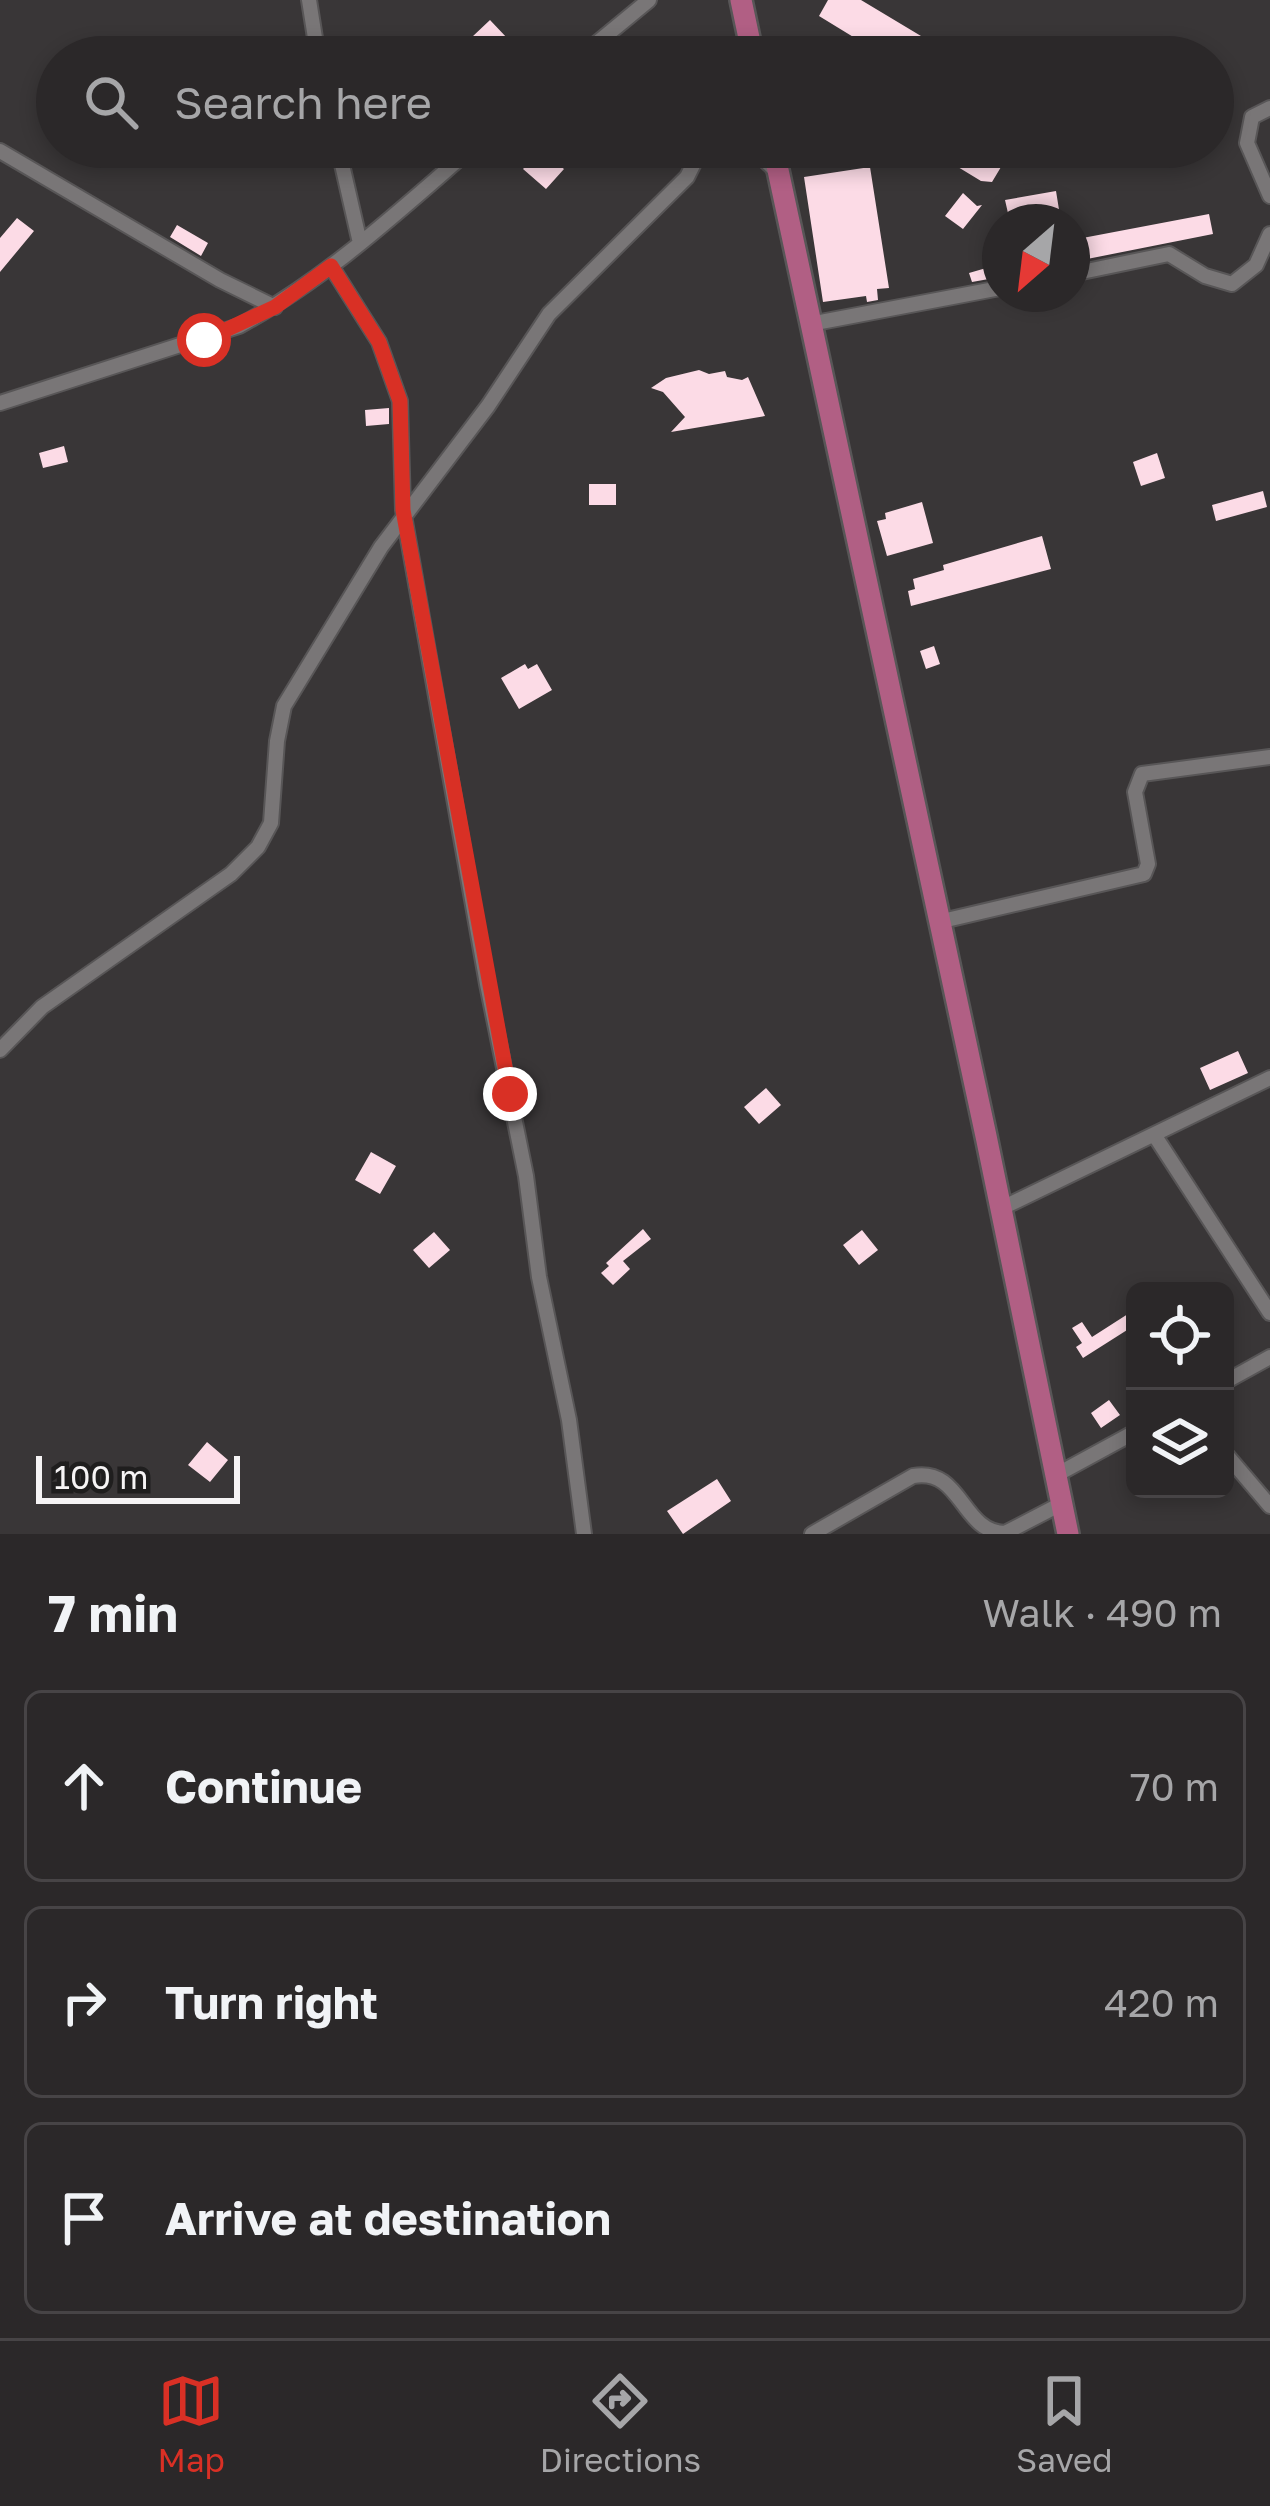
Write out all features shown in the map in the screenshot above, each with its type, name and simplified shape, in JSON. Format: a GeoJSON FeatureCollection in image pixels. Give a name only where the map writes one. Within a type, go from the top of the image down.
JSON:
{"type":"FeatureCollection","features":[{"type":"Feature","properties":{"kind":"main road"},"geometry":{"type":"LineString","coordinates":[[741,0],[749,36]]}},
{"type":"Feature","properties":{"kind":"main road"},"geometry":{"type":"LineString","coordinates":[[777,168],[1068,1534]]}},
{"type":"Feature","properties":{"kind":"street"},"geometry":{"type":"LineString","coordinates":[[309,0],[315,36]]}},
{"type":"Feature","properties":{"kind":"street"},"geometry":{"type":"LineString","coordinates":[[605,36],[649,0]]}},
{"type":"Feature","properties":{"kind":"street"},"geometry":{"type":"LineString","coordinates":[[1270,108],[1252,117],[1246,139],[1270,196]]}},
{"type":"Feature","properties":{"kind":"street"},"geometry":{"type":"LineString","coordinates":[[0,151],[220,280],[275,307]]}},
{"type":"Feature","properties":{"kind":"street"},"geometry":{"type":"LineString","coordinates":[[343,168],[360,243]]}},
{"type":"Feature","properties":{"kind":"street"},"geometry":{"type":"LineString","coordinates":[[0,403],[204,340],[275,307],[448,168]]}},
{"type":"Feature","properties":{"kind":"street"},"geometry":{"type":"LineString","coordinates":[[0,1050],[42,1007],[231,874],[259,847],[271,823],[284,706],[369,566],[488,406],[549,314],[691,168]]}},
{"type":"Feature","properties":{"kind":"street"},"geometry":{"type":"LineString","coordinates":[[773,168],[778,173]]}},
{"type":"Feature","properties":{"kind":"street"},"geometry":{"type":"LineString","coordinates":[[1090,270],[1169,254],[1205,276],[1232,284],[1256,265],[1270,234]]}},
{"type":"Feature","properties":{"kind":"street"},"geometry":{"type":"LineString","coordinates":[[331,266],[379,342],[400,401],[404,517],[526,1176],[584,1534]]}},
{"type":"Feature","properties":{"kind":"street"},"geometry":{"type":"LineString","coordinates":[[810,324],[982,291]]}},
{"type":"Feature","properties":{"kind":"street"},"geometry":{"type":"LineString","coordinates":[[938,922],[1139,876],[1148,864],[1136,792],[1142,774],[1270,757]]}},
{"type":"Feature","properties":{"kind":"street"},"geometry":{"type":"LineString","coordinates":[[1002,1208],[1270,1078]]}},
{"type":"Feature","properties":{"kind":"street"},"geometry":{"type":"LineString","coordinates":[[1155,1136],[1270,1313]]}},
{"type":"Feature","properties":{"kind":"street"},"geometry":{"type":"LineString","coordinates":[[1234,1377],[1270,1357]]}},
{"type":"Feature","properties":{"kind":"street"},"geometry":{"type":"LineString","coordinates":[[1056,1475],[1126,1437]]}},
{"type":"Feature","properties":{"kind":"street"},"geometry":{"type":"LineString","coordinates":[[1234,1464],[1270,1506]]}},
{"type":"Feature","properties":{"kind":"street"},"geometry":{"type":"LineString","coordinates":[[812,1534],[924,1474],[951,1486],[977,1522],[996,1534],[1061,1504]]}},
{"type":"Feature","properties":{"kind":"building"},"geometry":{"type":"Polygon","coordinates":[[[828,0],[861,0],[921,36],[852,36],[819,16],[828,0]]]}},
{"type":"Feature","properties":{"kind":"building"},"geometry":{"type":"Polygon","coordinates":[[[490,20],[505,36],[473,36],[490,20]]]}},
{"type":"Feature","properties":{"kind":"building"},"geometry":{"type":"Polygon","coordinates":[[[563,168],[564,169],[546,189],[523,169],[563,168]]]}},
{"type":"Feature","properties":{"kind":"building"},"geometry":{"type":"Polygon","coordinates":[[[870,168],[889,288],[877,289],[878,300],[867,302],[866,296],[823,302],[804,177],[870,168]]]}},
{"type":"Feature","properties":{"kind":"building"},"geometry":{"type":"Polygon","coordinates":[[[960,168],[1000,168],[992,182],[960,168]]]}},
{"type":"Feature","properties":{"kind":"building"},"geometry":{"type":"Polygon","coordinates":[[[1056,191],[1058,204],[1006,204],[1005,200],[1056,191]]]}},
{"type":"Feature","properties":{"kind":"building"},"geometry":{"type":"Polygon","coordinates":[[[963,193],[982,205],[963,229],[945,216],[963,193]]]}},
{"type":"Feature","properties":{"kind":"building"},"geometry":{"type":"Polygon","coordinates":[[[1209,214],[1213,234],[1090,258],[1090,237],[1209,214]]]}},
{"type":"Feature","properties":{"kind":"building"},"geometry":{"type":"Polygon","coordinates":[[[17,218],[34,231],[0,272],[0,238],[17,218]]]}},
{"type":"Feature","properties":{"kind":"building"},"geometry":{"type":"Polygon","coordinates":[[[177,225],[208,243],[201,256],[170,237],[177,225]]]}},
{"type":"Feature","properties":{"kind":"building"},"geometry":{"type":"Polygon","coordinates":[[[982,269],[982,280],[972,282],[969,273],[982,269]]]}},
{"type":"Feature","properties":{"kind":"building"},"geometry":{"type":"Polygon","coordinates":[[[699,370],[709,374],[725,371],[727,377],[742,380],[748,377],[765,416],[671,432],[685,417],[663,392],[651,388],[666,378],[699,370]]]}},
{"type":"Feature","properties":{"kind":"building"},"geometry":{"type":"Polygon","coordinates":[[[389,408],[389,424],[366,426],[365,410],[389,408]]]}},
{"type":"Feature","properties":{"kind":"building"},"geometry":{"type":"Polygon","coordinates":[[[64,446],[68,462],[43,468],[39,453],[64,446]]]}},
{"type":"Feature","properties":{"kind":"building"},"geometry":{"type":"Polygon","coordinates":[[[1157,453],[1165,478],[1141,486],[1133,462],[1157,453]]]}},
{"type":"Feature","properties":{"kind":"building"},"geometry":{"type":"Polygon","coordinates":[[[589,484],[616,484],[616,505],[589,505],[589,484]]]}},
{"type":"Feature","properties":{"kind":"building"},"geometry":{"type":"Polygon","coordinates":[[[1263,491],[1267,507],[1216,521],[1212,505],[1263,491]]]}},
{"type":"Feature","properties":{"kind":"building"},"geometry":{"type":"Polygon","coordinates":[[[922,502],[933,543],[887,556],[877,521],[886,519],[885,513],[922,502]]]}},
{"type":"Feature","properties":{"kind":"building"},"geometry":{"type":"Polygon","coordinates":[[[1042,536],[1051,569],[911,606],[908,591],[915,589],[913,579],[944,570],[943,565],[1042,536]]]}},
{"type":"Feature","properties":{"kind":"building"},"geometry":{"type":"Polygon","coordinates":[[[934,646],[940,664],[926,669],[920,651],[934,646]]]}},
{"type":"Feature","properties":{"kind":"building"},"geometry":{"type":"Polygon","coordinates":[[[525,664],[528,669],[537,664],[552,690],[519,709],[501,678],[525,664]]]}},
{"type":"Feature","properties":{"kind":"building"},"geometry":{"type":"Polygon","coordinates":[[[1238,1051],[1248,1073],[1210,1090],[1200,1068],[1238,1051]]]}},
{"type":"Feature","properties":{"kind":"building"},"geometry":{"type":"Polygon","coordinates":[[[766,1088],[781,1105],[759,1124],[744,1107],[766,1088]]]}},
{"type":"Feature","properties":{"kind":"building"},"geometry":{"type":"Polygon","coordinates":[[[371,1152],[396,1166],[380,1194],[355,1180],[371,1152]]]}},
{"type":"Feature","properties":{"kind":"building"},"geometry":{"type":"Polygon","coordinates":[[[643,1229],[651,1239],[623,1261],[630,1269],[613,1285],[601,1273],[609,1266],[606,1263],[643,1229]]]}},
{"type":"Feature","properties":{"kind":"building"},"geometry":{"type":"Polygon","coordinates":[[[862,1230],[878,1250],[859,1265],[843,1245],[862,1230]]]}},
{"type":"Feature","properties":{"kind":"building"},"geometry":{"type":"Polygon","coordinates":[[[434,1232],[450,1250],[429,1268],[413,1250],[434,1232]]]}},
{"type":"Feature","properties":{"kind":"building"},"geometry":{"type":"Polygon","coordinates":[[[1126,1315],[1126,1331],[1083,1358],[1076,1347],[1082,1343],[1072,1328],[1082,1322],[1092,1337],[1126,1315]]]}},
{"type":"Feature","properties":{"kind":"building"},"geometry":{"type":"Polygon","coordinates":[[[1109,1400],[1120,1415],[1101,1428],[1091,1413],[1109,1400]]]}},
{"type":"Feature","properties":{"kind":"building"},"geometry":{"type":"Polygon","coordinates":[[[207,1442],[228,1460],[210,1482],[188,1465],[207,1442]]]}},
{"type":"Feature","properties":{"kind":"building"},"geometry":{"type":"Polygon","coordinates":[[[717,1479],[731,1501],[683,1534],[667,1511],[717,1479]]]}},
{"type":"Feature","properties":{"kind":"route"},"geometry":{"type":"LineString","coordinates":[[204,340],[275,307],[331,266],[390,365],[400,401],[405,526],[510,1094]]}}]}
